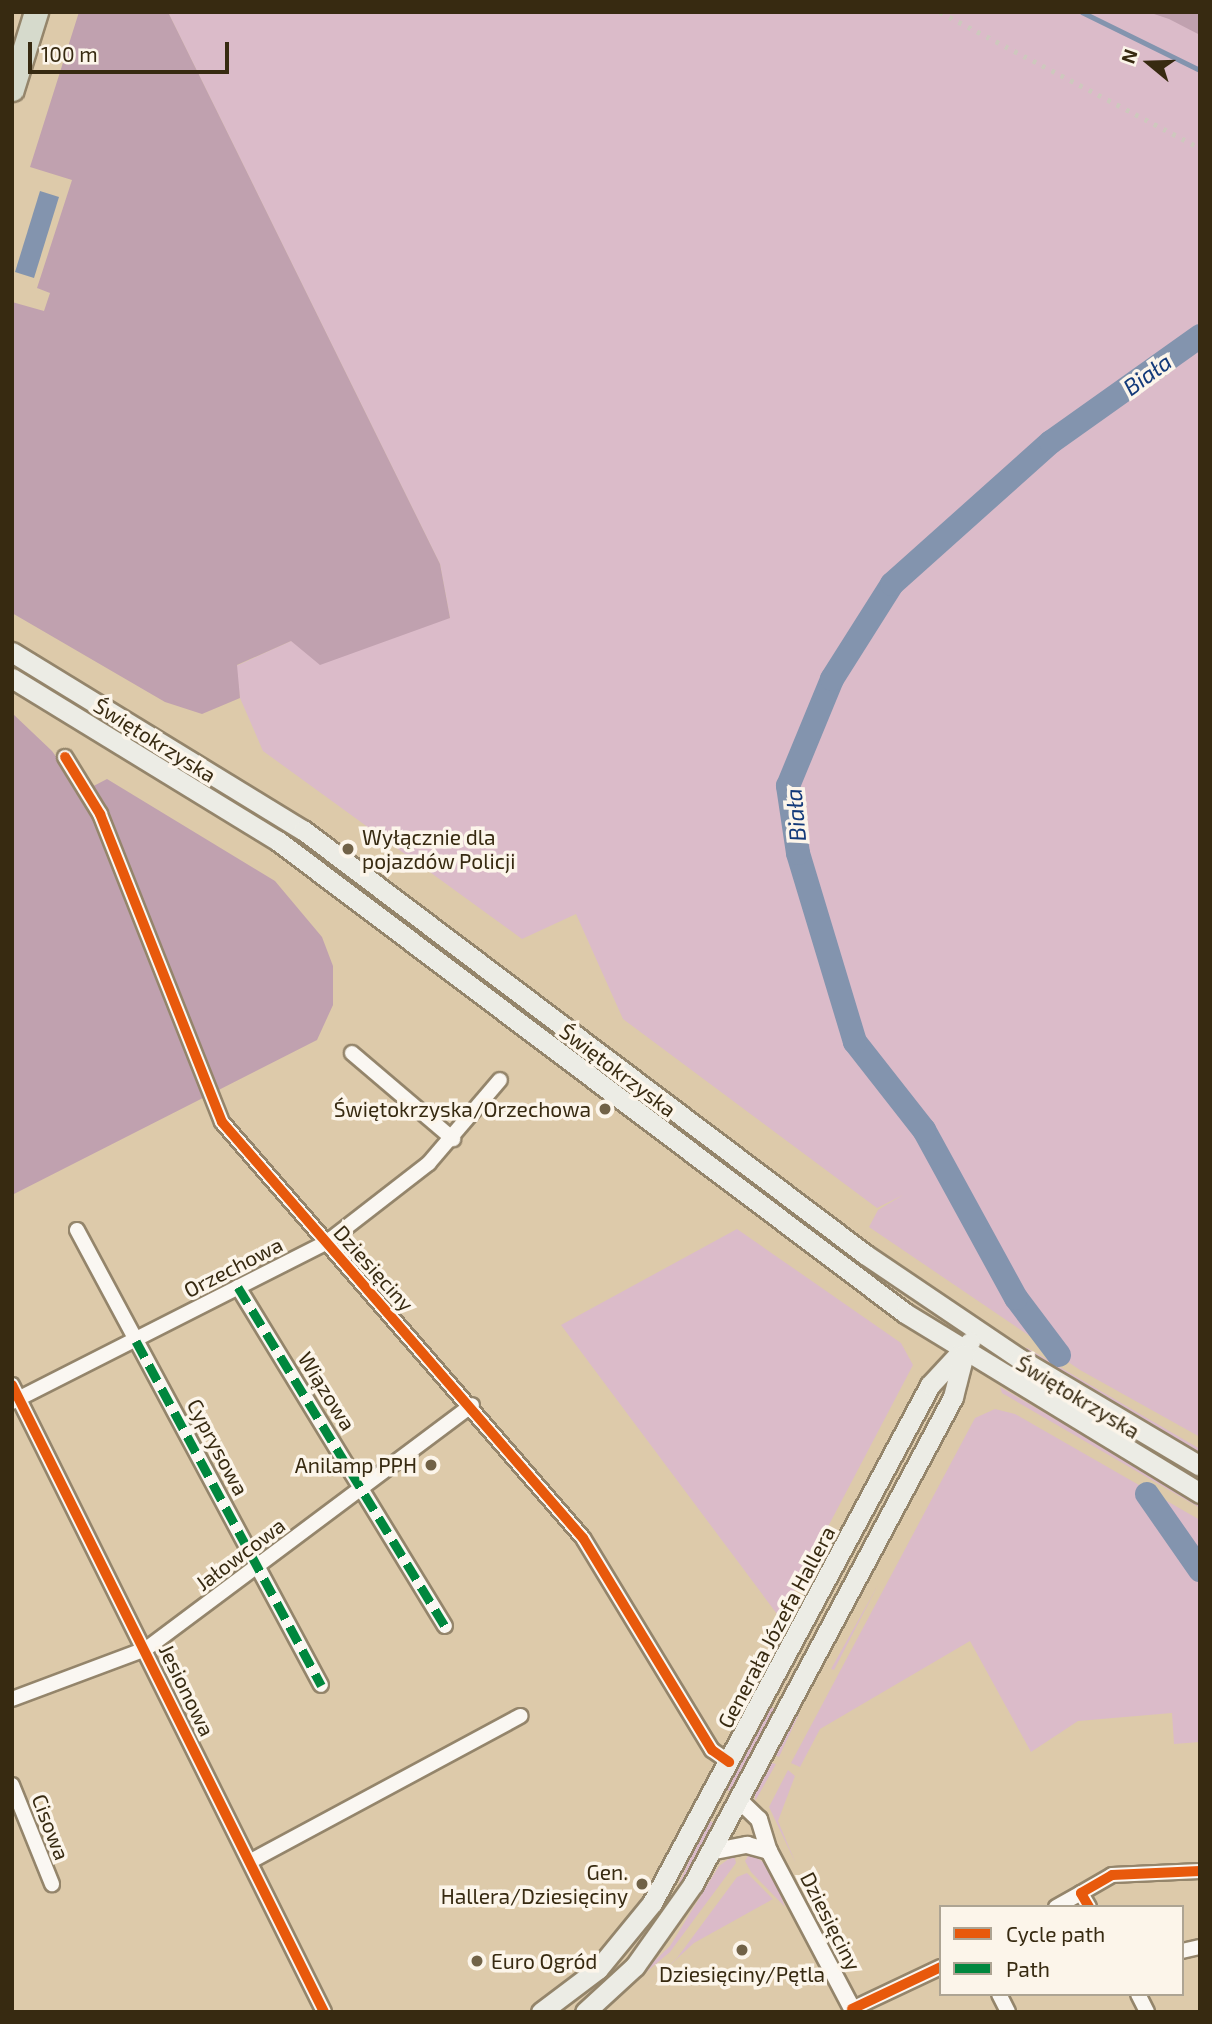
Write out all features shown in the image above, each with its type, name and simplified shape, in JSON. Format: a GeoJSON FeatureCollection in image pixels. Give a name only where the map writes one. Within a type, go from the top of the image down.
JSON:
{"type":"FeatureCollection","features":[{"type":"Feature","properties":{"kind":"highway"},"geometry":{"type":"LineString","coordinates":[[12,102],[15,80],[36,12]]}},
{"type":"Feature","properties":{"kind":"main road","name":"Świętokrzyska"},"geometry":{"type":"LineString","coordinates":[[12,652],[303,830],[855,1247],[978,1332],[1200,1466]]}},
{"type":"Feature","properties":{"kind":"main road","name":"Świętokrzyska"},"geometry":{"type":"LineString","coordinates":[[12,678],[278,841],[750,1200],[964,1353],[1200,1493]]}},
{"type":"Feature","properties":{"kind":"main road","name":"Generała Józefa Hallera"},"geometry":{"type":"LineString","coordinates":[[541,2012],[574,1989],[624,1942],[652,1903],[930,1385],[964,1353],[978,1332]]}},
{"type":"Feature","properties":{"kind":"main road","name":"Generała Józefa Hallera"},"geometry":{"type":"LineString","coordinates":[[588,2009],[657,1940],[710,1852],[953,1397],[964,1353]]}},
{"type":"Feature","properties":{"kind":"main road"},"geometry":{"type":"LineString","coordinates":[[836,1562],[859,1572]]}},
{"type":"Feature","properties":{"kind":"main road"},"geometry":{"type":"LineString","coordinates":[[574,1989],[588,2009]]}},
{"type":"Feature","properties":{"kind":"street","name":"Dziesięciny"},"geometry":{"type":"LineString","coordinates":[[65,757],[94,801],[135,895],[216,1112],[326,1243],[472,1405],[583,1538],[712,1750],[730,1762]]}},
{"type":"Feature","properties":{"kind":"street"},"geometry":{"type":"LineString","coordinates":[[352,1053],[453,1139]]}},
{"type":"Feature","properties":{"kind":"street","name":"Orzechowa"},"geometry":{"type":"LineString","coordinates":[[14,1395],[136,1341],[326,1243],[453,1139],[500,1080]]}},
{"type":"Feature","properties":{"kind":"street","name":"Cyprysowa"},"geometry":{"type":"LineString","coordinates":[[77,1230],[321,1685]]}},
{"type":"Feature","properties":{"kind":"street","name":"Wiązowa"},"geometry":{"type":"LineString","coordinates":[[238,1287],[445,1626]]}},
{"type":"Feature","properties":{"kind":"street","name":"Jesionowa"},"geometry":{"type":"LineString","coordinates":[[14,1395],[146,1649],[324,2012]]}},
{"type":"Feature","properties":{"kind":"street","name":"Jałowcowa"},"geometry":{"type":"LineString","coordinates":[[12,1699],[146,1649],[472,1405]]}},
{"type":"Feature","properties":{"kind":"street"},"geometry":{"type":"LineString","coordinates":[[251,1861],[520,1716]]}},
{"type":"Feature","properties":{"kind":"street","name":"Cisowa"},"geometry":{"type":"LineString","coordinates":[[12,1785],[52,1884]]}},
{"type":"Feature","properties":{"kind":"street","name":"Dziesięciny"},"geometry":{"type":"LineString","coordinates":[[739,1800],[759,1819],[769,1851],[853,2010]]}},
{"type":"Feature","properties":{"kind":"street"},"geometry":{"type":"LineString","coordinates":[[710,1852],[747,1845],[769,1851]]}},
{"type":"Feature","properties":{"kind":"street"},"geometry":{"type":"LineString","coordinates":[[1060,1905],[1131,1870],[1200,1871]]}},
{"type":"Feature","properties":{"kind":"street"},"geometry":{"type":"LineString","coordinates":[[1081,1893],[1088,1905]]}},
{"type":"Feature","properties":{"kind":"street"},"geometry":{"type":"LineString","coordinates":[[853,2010],[939,1968]]}},
{"type":"Feature","properties":{"kind":"street"},"geometry":{"type":"LineString","coordinates":[[1000,1996],[1008,2012]]}},
{"type":"Feature","properties":{"kind":"street"},"geometry":{"type":"LineString","coordinates":[[1139,1996],[1147,2012]]}},
{"type":"Feature","properties":{"kind":"shaded area"},"geometry":{"type":"Polygon","coordinates":[[[79,12],[168,12],[440,564],[450,618],[320,665],[291,641],[237,665],[240,698],[202,714],[165,702],[12,613],[12,302],[44,311],[50,293],[37,288],[72,180],[30,167],[79,12]]]}},
{"type":"Feature","properties":{"kind":"shaded area"},"geometry":{"type":"Polygon","coordinates":[[[168,12],[1200,12],[1200,1437],[1080,1370],[869,1227],[878,1210],[903,1195],[877,1208],[623,1019],[576,914],[522,939],[263,751],[240,698],[236,666],[291,641],[450,618],[440,564],[168,12]]]}},
{"type":"Feature","properties":{"kind":"shaded area"},"geometry":{"type":"Polygon","coordinates":[[[1148,12],[1200,12],[1200,35],[1169,19],[1148,12]]]}},
{"type":"Feature","properties":{"kind":"shaded area"},"geometry":{"type":"Polygon","coordinates":[[[12,713],[52,751],[82,792],[107,779],[275,881],[322,937],[333,966],[333,1005],[317,1040],[12,1195],[12,713]]]}},
{"type":"Feature","properties":{"kind":"shaded area"},"geometry":{"type":"Polygon","coordinates":[[[737,1229],[901,1343],[913,1365],[780,1618],[561,1325],[737,1229]]]}},
{"type":"Feature","properties":{"kind":"shaded area"},"geometry":{"type":"Polygon","coordinates":[[[1027,1348],[1200,1449],[1200,1454],[1022,1349],[1027,1348]]]}},
{"type":"Feature","properties":{"kind":"shaded area"},"geometry":{"type":"Polygon","coordinates":[[[1000,1387],[1200,1502],[1200,1508],[1002,1393],[1000,1387]]]}},
{"type":"Feature","properties":{"kind":"shaded area"},"geometry":{"type":"Polygon","coordinates":[[[995,1409],[1015,1414],[1200,1520],[1200,1742],[1174,1744],[1172,1713],[1078,1721],[1031,1752],[970,1641],[820,1729],[800,1767],[791,1763],[975,1418],[995,1409]]]}},
{"type":"Feature","properties":{"kind":"shaded area"},"geometry":{"type":"Polygon","coordinates":[[[878,1585],[834,1670],[831,1669],[878,1585]]]}},
{"type":"Feature","properties":{"kind":"shaded area"},"geometry":{"type":"Polygon","coordinates":[[[769,1706],[775,1709],[768,1726],[734,1791],[724,1790],[769,1706]]]}},
{"type":"Feature","properties":{"kind":"shaded area"},"geometry":{"type":"Polygon","coordinates":[[[800,1712],[779,1757],[773,1754],[779,1742],[800,1712]]]}},
{"type":"Feature","properties":{"kind":"shaded area"},"geometry":{"type":"Polygon","coordinates":[[[768,1762],[776,1764],[755,1801],[755,1787],[768,1762]]]}},
{"type":"Feature","properties":{"kind":"shaded area"},"geometry":{"type":"Polygon","coordinates":[[[788,1770],[795,1776],[778,1821],[796,1864],[769,1807],[788,1770]]]}},
{"type":"Feature","properties":{"kind":"shaded area"},"geometry":{"type":"Polygon","coordinates":[[[708,1820],[716,1824],[683,1886],[679,1883],[708,1820]]]}},
{"type":"Feature","properties":{"kind":"shaded area"},"geometry":{"type":"Polygon","coordinates":[[[750,1853],[770,1867],[785,1907],[751,1872],[745,1861],[750,1853]]]}},
{"type":"Feature","properties":{"kind":"shaded area"},"geometry":{"type":"Polygon","coordinates":[[[734,1855],[736,1863],[670,1952],[611,2002],[670,1946],[719,1866],[734,1855]]]}},
{"type":"Feature","properties":{"kind":"shaded area"},"geometry":{"type":"Polygon","coordinates":[[[747,1873],[773,1899],[694,1943],[645,1988],[677,1958],[737,1877],[747,1873]]]}},
{"type":"Feature","properties":{"kind":"water"},"geometry":{"type":"Polygon","coordinates":[[[40,191],[59,197],[34,278],[15,272],[40,191]]]}},
{"type":"Feature","properties":{"kind":"waterway"},"geometry":{"type":"LineString","coordinates":[[1082,12],[1200,70]]}},
{"type":"Feature","properties":{"kind":"waterway","name":"Biała"},"geometry":{"type":"LineString","coordinates":[[1059,1355],[1016,1298],[924,1130],[855,1042],[798,853],[788,786],[832,679],[892,584],[1051,442],[1200,336]]}},
{"type":"Feature","properties":{"kind":"waterway","name":"Biała"},"geometry":{"type":"LineString","coordinates":[[1147,1494],[1200,1570]]}},
{"type":"Feature","properties":{"kind":"railway"},"geometry":{"type":"LineString","coordinates":[[940,12],[1200,148]]}},
{"type":"Feature","properties":{"kind":"marked path"},"geometry":{"type":"LineString","coordinates":[[238,1287],[445,1626]]}},
{"type":"Feature","properties":{"kind":"marked path"},"geometry":{"type":"LineString","coordinates":[[136,1341],[321,1685]]}},
{"type":"Feature","properties":{"kind":"cycle path"},"geometry":{"type":"LineString","coordinates":[[65,757],[100,814],[222,1122],[583,1538],[712,1750],[729,1762]]}},
{"type":"Feature","properties":{"kind":"cycle path"},"geometry":{"type":"LineString","coordinates":[[12,1385],[324,2012]]}},
{"type":"Feature","properties":{"kind":"cycle path"},"geometry":{"type":"LineString","coordinates":[[1088,1905],[1081,1893],[1112,1875],[1200,1871]]}},
{"type":"Feature","properties":{"kind":"cycle path"},"geometry":{"type":"LineString","coordinates":[[852,2009],[939,1968]]}},
{"type":"Feature","properties":{"kind":"place","name":"Wyłącznie dla pojazdów Policji"},"geometry":{"type":"Point","coordinates":[348,849]}},
{"type":"Feature","properties":{"kind":"place","name":"Świętokrzyska/Orzechowa"},"geometry":{"type":"Point","coordinates":[605,1109]}},
{"type":"Feature","properties":{"kind":"place","name":"Anilamp PPH"},"geometry":{"type":"Point","coordinates":[431,1465]}},
{"type":"Feature","properties":{"kind":"place","name":"Gen. Hallera/Dziesięciny"},"geometry":{"type":"Point","coordinates":[642,1884]}},
{"type":"Feature","properties":{"kind":"place","name":"Dziesięciny/Pętla"},"geometry":{"type":"Point","coordinates":[742,1950]}},
{"type":"Feature","properties":{"kind":"place","name":"Euro Ogród"},"geometry":{"type":"Point","coordinates":[477,1961]}}]}
